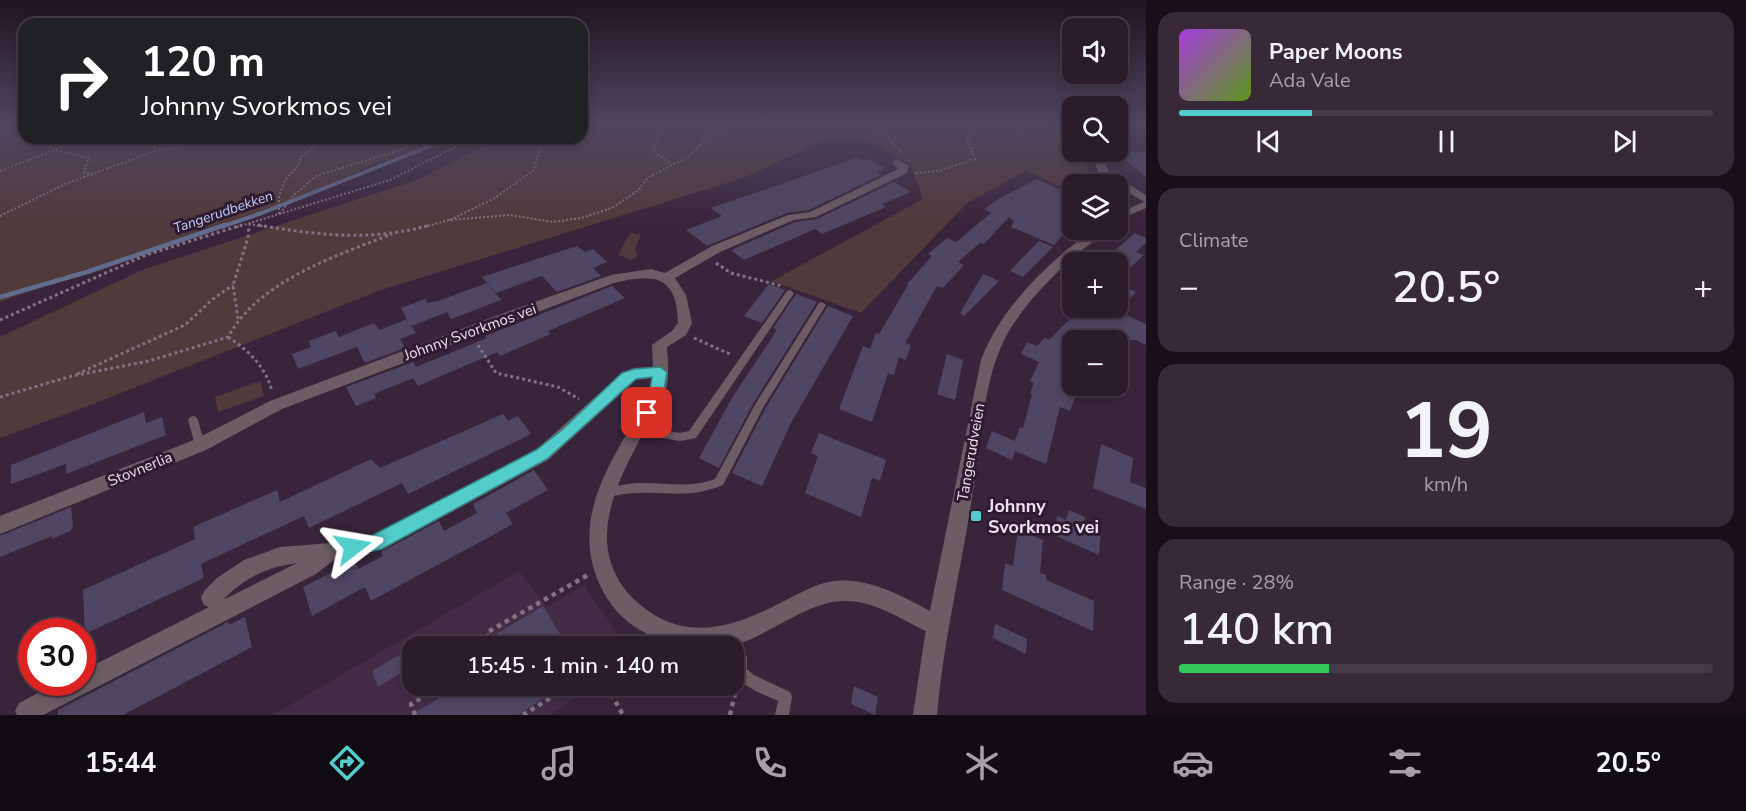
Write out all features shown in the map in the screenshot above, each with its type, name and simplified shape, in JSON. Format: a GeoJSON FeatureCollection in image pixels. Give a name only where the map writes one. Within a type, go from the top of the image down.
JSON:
{"type":"FeatureCollection","features":[{"type":"Feature","properties":{"kind":"street"},"geometry":{"type":"LineString","coordinates":[[1099,162],[1104,174],[1146,202],[1128,212]]}},
{"type":"Feature","properties":{"kind":"street"},"geometry":{"type":"LineString","coordinates":[[681,636],[650,624],[630,612],[618,599],[602,567],[597,530],[608,492],[656,396],[660,372],[659,345],[682,331],[685,325],[676,288],[667,277],[707,253],[792,218],[812,215],[844,201],[901,166]]}},
{"type":"Feature","properties":{"kind":"street","name":"Tangerudveien"},"geometry":{"type":"LineString","coordinates":[[925,715],[938,626],[954,551],[984,377],[994,346],[1009,319],[1077,247],[1086,240]]}},
{"type":"Feature","properties":{"kind":"street","name":"Johnny Svorkmos vei"},"geometry":{"type":"LineString","coordinates":[[276,405],[509,316],[527,313],[618,276],[646,273],[667,277]]}},
{"type":"Feature","properties":{"kind":"street"},"geometry":{"type":"LineString","coordinates":[[211,598],[229,580],[271,558],[289,553],[330,552],[375,543],[542,454],[567,434],[627,377],[634,374],[660,372]]}},
{"type":"Feature","properties":{"kind":"street","name":"Stovnerlia"},"geometry":{"type":"LineString","coordinates":[[0,525],[200,445],[276,405]]}},
{"type":"Feature","properties":{"kind":"street"},"geometry":{"type":"LineString","coordinates":[[27,711],[309,567],[330,552]]}},
{"type":"Feature","properties":{"kind":"street"},"geometry":{"type":"LineString","coordinates":[[733,636],[821,595],[836,591],[867,595],[938,626]]}},
{"type":"Feature","properties":{"kind":"lane"},"geometry":{"type":"LineString","coordinates":[[637,430],[680,437],[692,435],[790,293]]}},
{"type":"Feature","properties":{"kind":"lane"},"geometry":{"type":"LineString","coordinates":[[608,492],[636,488],[690,491],[708,488],[719,482],[759,406],[822,305]]}},
{"type":"Feature","properties":{"kind":"lane"},"geometry":{"type":"LineString","coordinates":[[193,420],[200,445]]}},
{"type":"Feature","properties":{"kind":"lane"},"geometry":{"type":"LineString","coordinates":[[744,676],[785,697],[782,715]]}},
{"type":"Feature","properties":{"kind":"path"},"geometry":{"type":"LineString","coordinates":[[0,171],[38,156]]}},
{"type":"Feature","properties":{"kind":"path"},"geometry":{"type":"LineString","coordinates":[[82,156],[89,158],[84,172],[93,175]]}},
{"type":"Feature","properties":{"kind":"path"},"geometry":{"type":"LineString","coordinates":[[0,216],[64,184],[141,156]]}},
{"type":"Feature","properties":{"kind":"path"},"geometry":{"type":"LineString","coordinates":[[279,215],[278,201],[285,181],[301,164],[302,156]]}},
{"type":"Feature","properties":{"kind":"path"},"geometry":{"type":"LineString","coordinates":[[279,215],[293,196],[316,176],[379,156]]}},
{"type":"Feature","properties":{"kind":"path"},"geometry":{"type":"LineString","coordinates":[[0,320],[121,264],[390,180],[437,156]]}},
{"type":"Feature","properties":{"kind":"path"},"geometry":{"type":"LineString","coordinates":[[449,220],[495,198],[534,170],[538,156]]}},
{"type":"Feature","properties":{"kind":"path"},"geometry":{"type":"LineString","coordinates":[[660,156],[671,164]]}},
{"type":"Feature","properties":{"kind":"path"},"geometry":{"type":"LineString","coordinates":[[0,397],[72,376],[149,361],[228,337],[238,319],[279,287],[313,265],[392,234],[449,220],[510,215],[553,222],[581,218],[612,208],[638,190],[649,177],[688,156]]}},
{"type":"Feature","properties":{"kind":"path"},"geometry":{"type":"LineString","coordinates":[[906,156],[908,160],[901,166],[918,173],[938,171],[975,159],[974,156]]}},
{"type":"Feature","properties":{"kind":"path"},"geometry":{"type":"LineString","coordinates":[[249,224],[315,235],[392,234]]}},
{"type":"Feature","properties":{"kind":"path"},"geometry":{"type":"LineString","coordinates":[[238,319],[233,285],[248,238],[249,224]]}},
{"type":"Feature","properties":{"kind":"path"},"geometry":{"type":"LineString","coordinates":[[707,253],[729,273],[753,280],[772,282],[790,293]]}},
{"type":"Feature","properties":{"kind":"path"},"geometry":{"type":"LineString","coordinates":[[72,376],[185,325],[213,299],[233,285]]}},
{"type":"Feature","properties":{"kind":"path"},"geometry":{"type":"LineString","coordinates":[[467,332],[496,373],[558,387],[593,408]]}},
{"type":"Feature","properties":{"kind":"path"},"geometry":{"type":"LineString","coordinates":[[228,337],[251,352],[269,378],[276,405]]}},
{"type":"Feature","properties":{"kind":"path"},"geometry":{"type":"LineString","coordinates":[[705,344],[720,351]]}},
{"type":"Feature","properties":{"kind":"path"},"geometry":{"type":"LineString","coordinates":[[487,636],[486,633],[602,567]]}},
{"type":"Feature","properties":{"kind":"path"},"geometry":{"type":"LineString","coordinates":[[415,715],[411,704],[425,696]]}},
{"type":"Feature","properties":{"kind":"path"},"geometry":{"type":"LineString","coordinates":[[523,715],[554,696]]}},
{"type":"Feature","properties":{"kind":"path"},"geometry":{"type":"LineString","coordinates":[[612,696],[622,715]]}},
{"type":"Feature","properties":{"kind":"path"},"geometry":{"type":"LineString","coordinates":[[730,715],[734,696]]}},
{"type":"Feature","properties":{"kind":"shaded area"},"geometry":{"type":"Polygon","coordinates":[[[0,156],[395,156],[285,204],[142,251],[0,302],[0,156]]]}},
{"type":"Feature","properties":{"kind":"shaded area"},"geometry":{"type":"Polygon","coordinates":[[[464,156],[790,156],[746,177],[378,291],[88,406],[0,438],[0,337],[142,270],[417,180],[464,156]]]}},
{"type":"Feature","properties":{"kind":"shaded area"},"geometry":{"type":"Polygon","coordinates":[[[895,156],[1062,156],[1062,162],[1086,162],[1088,174],[1062,174],[1062,187],[1026,171],[967,203],[861,313],[772,281],[923,199],[910,164],[895,156]]]}},
{"type":"Feature","properties":{"kind":"shaded area"},"geometry":{"type":"Polygon","coordinates":[[[630,233],[641,235],[635,249],[638,256],[632,260],[618,255],[630,233]]]}},
{"type":"Feature","properties":{"kind":"shaded area"},"geometry":{"type":"Polygon","coordinates":[[[260,381],[264,396],[218,412],[215,397],[260,381]]]}},
{"type":"Feature","properties":{"kind":"shaded area"},"geometry":{"type":"Polygon","coordinates":[[[519,571],[547,607],[584,585],[619,636],[408,636],[519,571]]]}},
{"type":"Feature","properties":{"kind":"shaded area"},"geometry":{"type":"Polygon","coordinates":[[[402,639],[402,696],[577,696],[550,715],[273,715],[402,639]]]}},
{"type":"Feature","properties":{"kind":"building"},"geometry":{"type":"Polygon","coordinates":[[[1128,156],[1146,156],[1146,177],[1127,162],[1128,156]]]}},
{"type":"Feature","properties":{"kind":"building"},"geometry":{"type":"Polygon","coordinates":[[[856,158],[864,161],[869,159],[885,168],[877,173],[881,175],[809,210],[787,213],[707,246],[686,230],[722,216],[711,208],[856,158]]]}},
{"type":"Feature","properties":{"kind":"building"},"geometry":{"type":"Polygon","coordinates":[[[1037,179],[1062,190],[1062,236],[1054,245],[1011,227],[1014,221],[1009,217],[984,244],[980,243],[958,262],[964,265],[943,288],[937,286],[905,343],[911,345],[906,360],[899,357],[894,375],[888,373],[872,422],[839,409],[863,346],[870,349],[876,333],[879,334],[907,284],[932,256],[928,254],[947,238],[956,242],[991,213],[984,209],[1037,179]]]}},
{"type":"Feature","properties":{"kind":"building"},"geometry":{"type":"Polygon","coordinates":[[[894,182],[911,192],[882,204],[886,207],[822,234],[815,229],[744,260],[731,250],[795,222],[817,219],[894,182]]]}},
{"type":"Feature","properties":{"kind":"building"},"geometry":{"type":"Polygon","coordinates":[[[1135,233],[1146,238],[1146,243],[1136,252],[1144,255],[1128,270],[1128,252],[1113,252],[1135,233]]]}},
{"type":"Feature","properties":{"kind":"building"},"geometry":{"type":"Polygon","coordinates":[[[1039,241],[1053,247],[1023,277],[1010,271],[1039,241]]]}},
{"type":"Feature","properties":{"kind":"building"},"geometry":{"type":"Polygon","coordinates":[[[577,246],[585,252],[593,249],[607,262],[593,268],[601,276],[557,292],[542,276],[496,293],[482,277],[577,246]]]}},
{"type":"Feature","properties":{"kind":"building"},"geometry":{"type":"Polygon","coordinates":[[[983,274],[999,281],[964,316],[960,313],[983,274]]]}},
{"type":"Feature","properties":{"kind":"building"},"geometry":{"type":"Polygon","coordinates":[[[487,283],[501,300],[451,319],[447,312],[412,326],[410,324],[416,333],[400,339],[405,348],[365,363],[357,347],[298,369],[292,354],[311,347],[309,341],[336,331],[339,337],[374,323],[380,330],[407,319],[401,308],[425,299],[428,303],[438,301],[487,283]]]}},
{"type":"Feature","properties":{"kind":"building"},"geometry":{"type":"Polygon","coordinates":[[[769,284],[785,290],[762,323],[744,316],[769,284]]]}},
{"type":"Feature","properties":{"kind":"building"},"geometry":{"type":"Polygon","coordinates":[[[612,286],[625,298],[548,331],[551,334],[500,356],[497,352],[418,386],[413,378],[374,394],[376,398],[356,406],[346,387],[413,362],[416,367],[487,338],[485,336],[612,286]]]}},
{"type":"Feature","properties":{"kind":"building"},"geometry":{"type":"Polygon","coordinates":[[[1128,288],[1136,292],[1128,300],[1128,288]]]}},
{"type":"Feature","properties":{"kind":"building"},"geometry":{"type":"Polygon","coordinates":[[[796,294],[817,302],[754,402],[719,468],[699,458],[733,396],[777,330],[773,328],[796,294]]]}},
{"type":"Feature","properties":{"kind":"building"},"geometry":{"type":"Polygon","coordinates":[[[828,306],[853,316],[791,423],[762,486],[732,473],[765,409],[828,306]]]}},
{"type":"Feature","properties":{"kind":"building"},"geometry":{"type":"Polygon","coordinates":[[[1128,316],[1146,324],[1146,345],[1136,340],[1128,340],[1128,330],[1062,330],[1062,396],[1076,396],[1070,411],[1060,407],[1046,464],[1015,451],[1012,460],[986,448],[992,431],[1015,441],[1020,427],[1023,428],[1034,383],[1030,381],[1039,362],[1021,354],[1027,342],[1037,346],[1045,338],[1049,340],[1071,318],[1128,318],[1128,316]]]}},
{"type":"Feature","properties":{"kind":"building"},"geometry":{"type":"Polygon","coordinates":[[[947,354],[963,360],[955,400],[937,394],[947,354]]]}},
{"type":"Feature","properties":{"kind":"building"},"geometry":{"type":"Polygon","coordinates":[[[144,412],[146,423],[162,417],[166,435],[66,474],[66,464],[11,484],[11,465],[144,412]]]}},
{"type":"Feature","properties":{"kind":"building"},"geometry":{"type":"Polygon","coordinates":[[[503,414],[508,421],[518,416],[531,434],[408,494],[402,483],[309,528],[304,516],[201,564],[204,578],[96,629],[96,618],[84,618],[83,590],[195,539],[193,527],[277,490],[280,502],[371,459],[380,468],[503,414]]]}},
{"type":"Feature","properties":{"kind":"building"},"geometry":{"type":"Polygon","coordinates":[[[819,433],[886,460],[880,481],[872,478],[861,517],[805,493],[818,456],[811,453],[819,433]]]}},
{"type":"Feature","properties":{"kind":"building"},"geometry":{"type":"Polygon","coordinates":[[[1101,444],[1133,458],[1130,482],[1146,488],[1146,509],[1093,488],[1101,444]]]}},
{"type":"Feature","properties":{"kind":"building"},"geometry":{"type":"Polygon","coordinates":[[[534,470],[548,490],[506,513],[513,524],[371,601],[365,587],[312,616],[303,587],[355,561],[358,569],[383,556],[381,552],[439,521],[444,531],[477,513],[473,504],[534,470]]]}},
{"type":"Feature","properties":{"kind":"building"},"geometry":{"type":"Polygon","coordinates":[[[71,507],[73,527],[70,531],[0,557],[0,536],[71,507]]]}},
{"type":"Feature","properties":{"kind":"building"},"geometry":{"type":"Polygon","coordinates":[[[1069,510],[1085,517],[1084,522],[1101,530],[1099,555],[1054,535],[1057,516],[1066,520],[1069,510]]]}},
{"type":"Feature","properties":{"kind":"building"},"geometry":{"type":"Polygon","coordinates":[[[1018,529],[1043,540],[1040,573],[1046,575],[1046,580],[1094,601],[1093,631],[1002,590],[1005,563],[1013,566],[1018,529]]]}},
{"type":"Feature","properties":{"kind":"building"},"geometry":{"type":"Polygon","coordinates":[[[543,606],[561,636],[497,636],[496,634],[543,606]]]}},
{"type":"Feature","properties":{"kind":"building"},"geometry":{"type":"Polygon","coordinates":[[[245,617],[252,647],[123,715],[58,715],[58,710],[85,696],[96,696],[96,690],[228,622],[229,625],[245,617]]]}},
{"type":"Feature","properties":{"kind":"building"},"geometry":{"type":"Polygon","coordinates":[[[995,624],[1027,639],[1026,654],[993,638],[995,624]]]}},
{"type":"Feature","properties":{"kind":"building"},"geometry":{"type":"Polygon","coordinates":[[[402,653],[402,672],[378,687],[372,671],[402,653]]]}},
{"type":"Feature","properties":{"kind":"building"},"geometry":{"type":"Polygon","coordinates":[[[854,686],[878,697],[875,715],[851,704],[854,686]]]}},
{"type":"Feature","properties":{"kind":"building"},"geometry":{"type":"Polygon","coordinates":[[[442,696],[547,696],[518,715],[411,715],[442,696]]]}},
{"type":"Feature","properties":{"kind":"waterway","name":"Tangerudbekken"},"geometry":{"type":"LineString","coordinates":[[221,227],[404,156]]}},
{"type":"Feature","properties":{"kind":"waterway","name":"Tangerudbekken"},"geometry":{"type":"LineString","coordinates":[[0,297],[87,272],[225,225]]}},
{"type":"Feature","properties":{"kind":"place","name":"Johnny Svorkmos vei"},"geometry":{"type":"Point","coordinates":[976,516]}},
{"type":"Feature","properties":{"kind":"route"},"geometry":{"type":"LineString","coordinates":[[353,547],[375,543],[542,454],[567,434],[627,377],[634,374],[660,372],[656,396],[647,413]]}}]}
